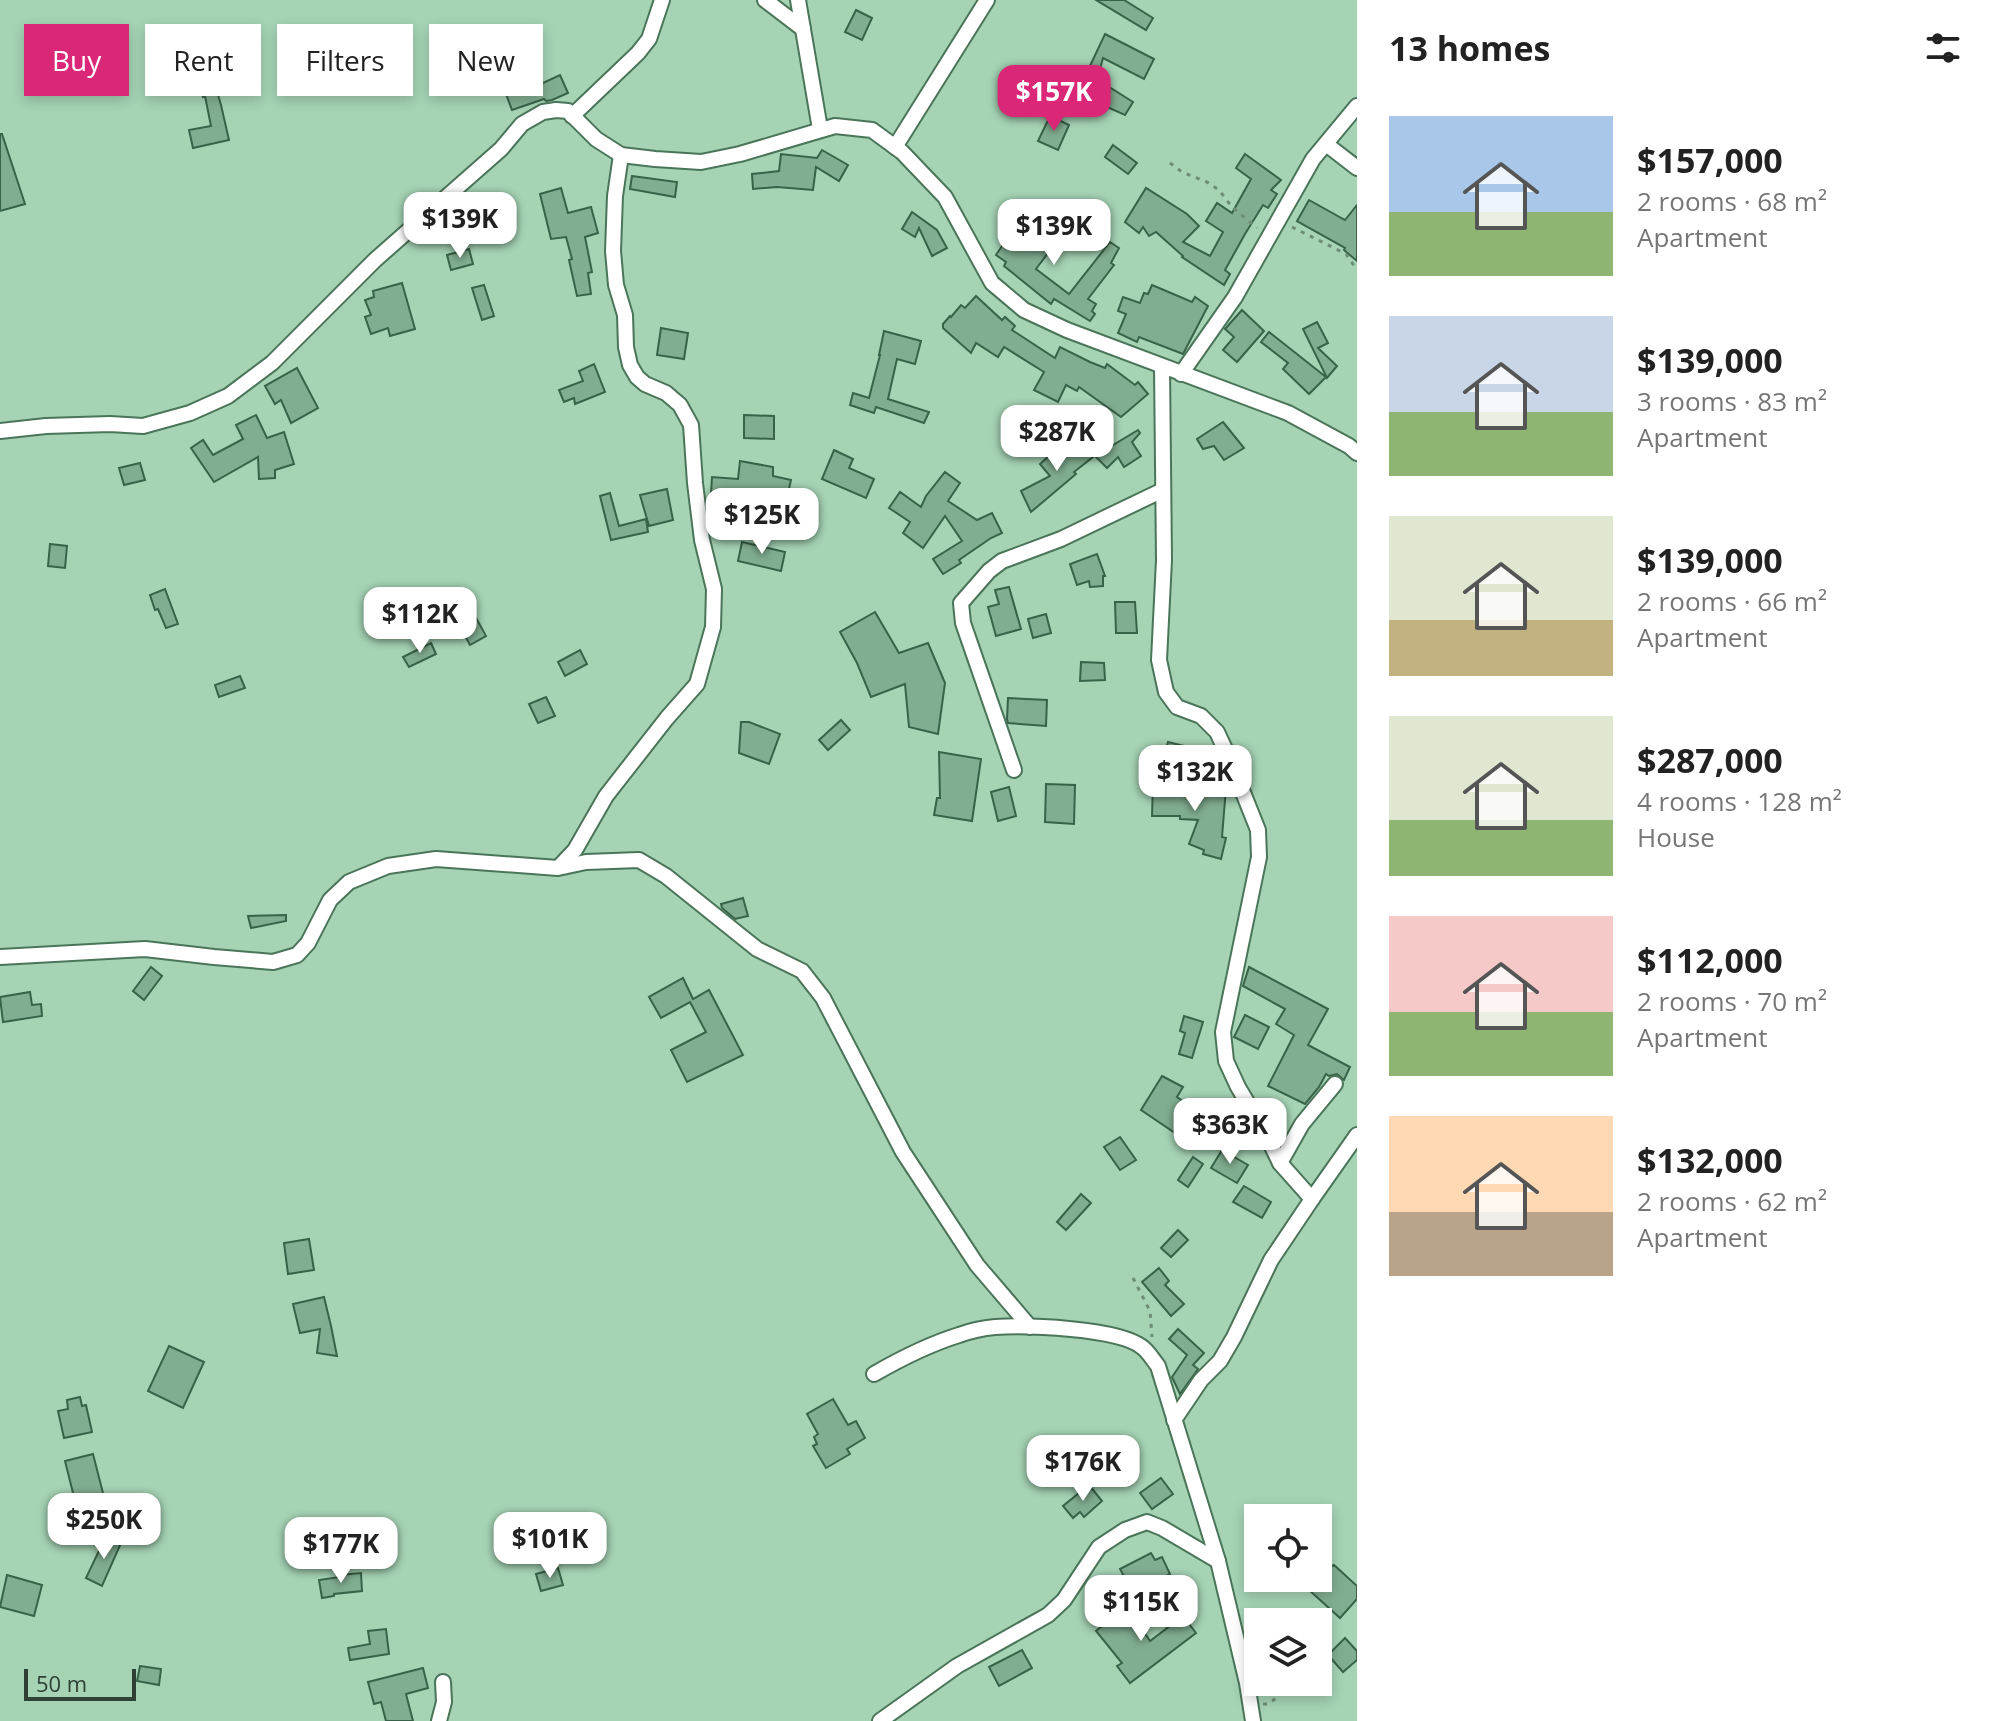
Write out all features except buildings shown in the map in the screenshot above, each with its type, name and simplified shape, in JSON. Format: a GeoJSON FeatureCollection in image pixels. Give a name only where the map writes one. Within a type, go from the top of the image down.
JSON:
{"type":"FeatureCollection","features":[{"type":"Feature","properties":{"kind":"street"},"geometry":{"type":"LineString","coordinates":[[572,116],[649,39],[662,0]]}},
{"type":"Feature","properties":{"kind":"street"},"geometry":{"type":"LineString","coordinates":[[765,0],[803,29]]}},
{"type":"Feature","properties":{"kind":"street"},"geometry":{"type":"LineString","coordinates":[[798,0],[820,129]]}},
{"type":"Feature","properties":{"kind":"street"},"geometry":{"type":"LineString","coordinates":[[895,147],[987,0]]}},
{"type":"Feature","properties":{"kind":"street"},"geometry":{"type":"LineString","coordinates":[[1181,374],[1235,297],[1313,159],[1357,106]]}},
{"type":"Feature","properties":{"kind":"street"},"geometry":{"type":"LineString","coordinates":[[0,431],[62,425],[143,426],[190,413],[228,396],[272,363],[375,260],[501,149],[522,124],[543,112],[556,110],[568,111],[596,139],[621,155],[701,162],[835,126],[872,130],[902,152],[945,197],[992,283],[1024,310],[1067,330],[1288,413],[1357,453]]}},
{"type":"Feature","properties":{"kind":"street"},"geometry":{"type":"LineString","coordinates":[[1326,144],[1357,168]]}},
{"type":"Feature","properties":{"kind":"street"},"geometry":{"type":"LineString","coordinates":[[558,868],[575,850],[606,796],[697,684],[713,627],[714,589],[702,540],[691,425],[680,405],[666,393],[637,377],[630,365],[626,347],[625,315],[616,285],[613,251],[615,196],[621,155]]}},
{"type":"Feature","properties":{"kind":"street"},"geometry":{"type":"LineString","coordinates":[[1162,367],[1164,560],[1159,660],[1166,692],[1177,707],[1201,716],[1217,732],[1258,830],[1259,857],[1223,1032],[1226,1061],[1280,1163],[1312,1199]]}},
{"type":"Feature","properties":{"kind":"street"},"geometry":{"type":"LineString","coordinates":[[1014,770],[963,623],[961,603],[1002,561],[1061,539],[1163,490]]}},
{"type":"Feature","properties":{"kind":"street"},"geometry":{"type":"LineString","coordinates":[[0,957],[145,949],[273,962],[297,955],[308,943],[330,900],[349,882],[388,866],[436,859],[558,868],[586,862],[639,860],[666,876],[757,949],[802,971],[823,998],[903,1152],[977,1265],[1030,1327]]}},
{"type":"Feature","properties":{"kind":"street"},"geometry":{"type":"LineString","coordinates":[[1280,1163],[1302,1124],[1335,1084]]}},
{"type":"Feature","properties":{"kind":"street"},"geometry":{"type":"LineString","coordinates":[[1174,1420],[1201,1380],[1220,1361],[1271,1260],[1357,1135]]}},
{"type":"Feature","properties":{"kind":"street"},"geometry":{"type":"LineString","coordinates":[[874,1374],[896,1361],[959,1335],[992,1328],[1030,1327],[1090,1332],[1122,1338],[1142,1347],[1158,1366],[1218,1561],[1253,1721]]}},
{"type":"Feature","properties":{"kind":"street"},"geometry":{"type":"LineString","coordinates":[[880,1721],[957,1666],[1048,1615],[1064,1600],[1099,1547],[1125,1530],[1147,1522],[1218,1561]]}},
{"type":"Feature","properties":{"kind":"street"},"geometry":{"type":"LineString","coordinates":[[439,1721],[444,1702],[443,1682]]}},
{"type":"Feature","properties":{"kind":"path"},"geometry":{"type":"LineString","coordinates":[[1170,163],[1219,190],[1267,241]]}},
{"type":"Feature","properties":{"kind":"path"},"geometry":{"type":"LineString","coordinates":[[1278,220],[1346,254],[1357,270]]}},
{"type":"Feature","properties":{"kind":"path"},"geometry":{"type":"LineString","coordinates":[[1133,1278],[1150,1311],[1150,1357]]}},
{"type":"Feature","properties":{"kind":"path"},"geometry":{"type":"LineString","coordinates":[[1251,1705],[1268,1704],[1279,1696]]}}]}
